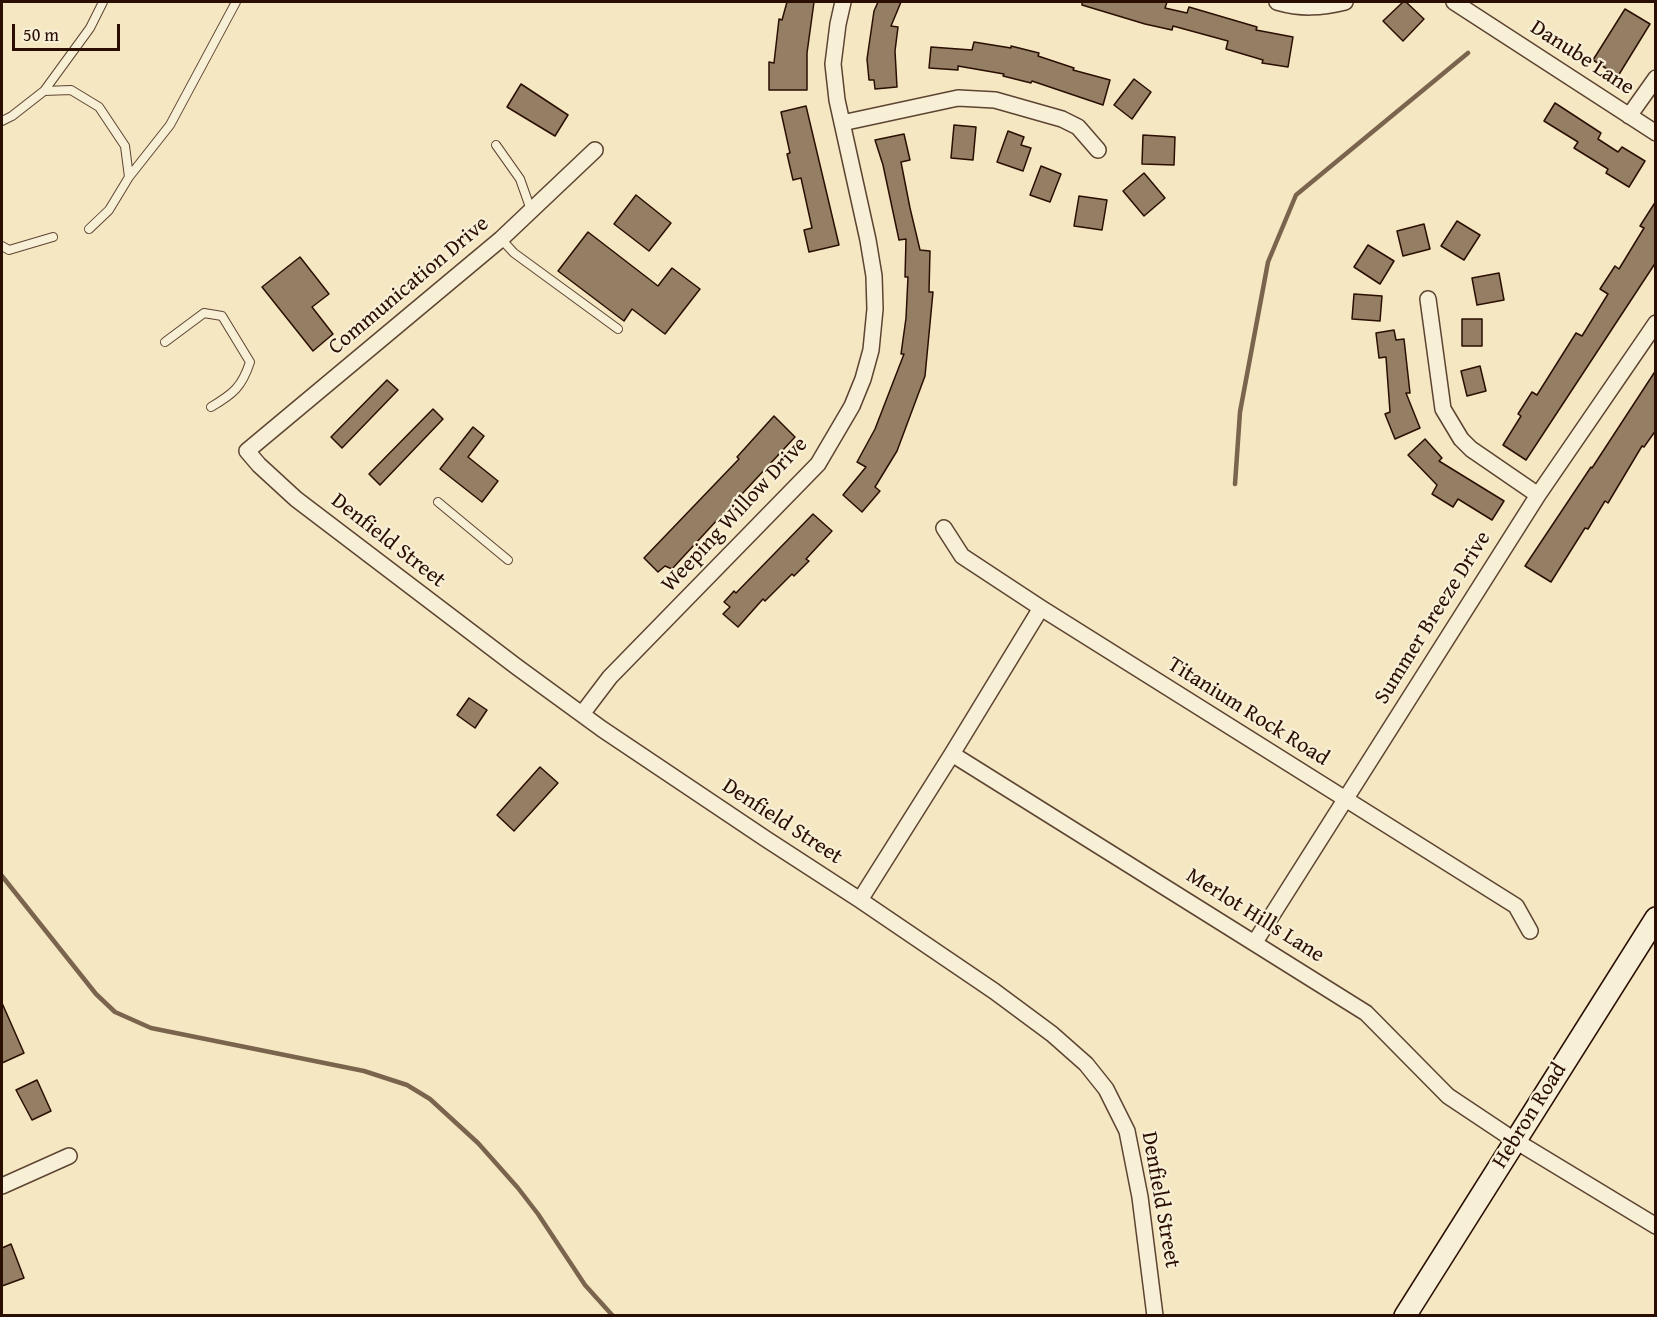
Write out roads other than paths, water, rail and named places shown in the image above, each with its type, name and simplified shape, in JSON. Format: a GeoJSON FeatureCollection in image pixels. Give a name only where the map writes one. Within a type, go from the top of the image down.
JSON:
{"type":"FeatureCollection","features":[{"type":"Feature","properties":{"kind":"street","name":"Weeping Willow Drive"},"geometry":{"type":"LineString","coordinates":[[582,714],[610,677],[818,464],[852,406],[871,350],[875,309],[874,276],[868,240],[837,100],[833,64],[843,2]]}},
{"type":"Feature","properties":{"kind":"street"},"geometry":{"type":"LineString","coordinates":[[1277,2],[1292,7],[1314,8],[1345,2]]}},
{"type":"Feature","properties":{"kind":"street","name":"Danube Lane"},"geometry":{"type":"LineString","coordinates":[[1454,2],[1656,133]]}},
{"type":"Feature","properties":{"kind":"street"},"geometry":{"type":"LineString","coordinates":[[1629,116],[1656,78]]}},
{"type":"Feature","properties":{"kind":"street"},"geometry":{"type":"LineString","coordinates":[[842,123],[958,98],[995,100],[1062,119],[1078,127],[1098,150]]}},
{"type":"Feature","properties":{"kind":"street","name":"Communication Drive"},"geometry":{"type":"LineString","coordinates":[[247,451],[501,239],[595,150]]}},
{"type":"Feature","properties":{"kind":"street"},"geometry":{"type":"LineString","coordinates":[[1428,299],[1443,409],[1461,439],[1471,449],[1538,495]]}},
{"type":"Feature","properties":{"kind":"street","name":"Summer Breeze Drive"},"geometry":{"type":"LineString","coordinates":[[1255,942],[1538,495],[1656,323]]}},
{"type":"Feature","properties":{"kind":"street","name":"Denfield Street"},"geometry":{"type":"LineString","coordinates":[[247,451],[272,478],[315,514],[582,714],[994,992],[1052,1034],[1086,1064],[1106,1089],[1117,1109],[1129,1140],[1140,1197],[1155,1316]]}},
{"type":"Feature","properties":{"kind":"street","name":"Titanium Rock Road"},"geometry":{"type":"LineString","coordinates":[[944,528],[962,556],[1516,906],[1530,931]]}},
{"type":"Feature","properties":{"kind":"street"},"geometry":{"type":"LineString","coordinates":[[860,900],[1041,608]]}},
{"type":"Feature","properties":{"kind":"street","name":"Merlot Hills Lane"},"geometry":{"type":"LineString","coordinates":[[952,754],[1366,1012],[1448,1096],[1514,1140],[1656,1226]]}},
{"type":"Feature","properties":{"kind":"street","name":"Hebron Road"},"geometry":{"type":"LineString","coordinates":[[1409,1313],[1514,1140],[1656,918]]}},
{"type":"Feature","properties":{"kind":"street"},"geometry":{"type":"LineString","coordinates":[[2,1186],[69,1156]]}},
{"type":"Feature","properties":{"kind":"lane"},"geometry":{"type":"LineString","coordinates":[[2,121],[44,91],[90,28],[103,2]]}},
{"type":"Feature","properties":{"kind":"lane"},"geometry":{"type":"LineString","coordinates":[[89,229],[109,210],[129,177],[170,125],[236,2]]}},
{"type":"Feature","properties":{"kind":"lane"},"geometry":{"type":"LineString","coordinates":[[44,91],[72,90],[99,107],[125,146],[129,177]]}},
{"type":"Feature","properties":{"kind":"lane"},"geometry":{"type":"LineString","coordinates":[[496,145],[520,179],[531,210]]}},
{"type":"Feature","properties":{"kind":"lane"},"geometry":{"type":"LineString","coordinates":[[2,246],[9,250],[53,237]]}},
{"type":"Feature","properties":{"kind":"lane"},"geometry":{"type":"LineString","coordinates":[[501,239],[514,253],[618,329]]}},
{"type":"Feature","properties":{"kind":"lane"},"geometry":{"type":"LineString","coordinates":[[165,342],[204,313],[222,316],[250,362],[244,380],[211,407]]}},
{"type":"Feature","properties":{"kind":"lane"},"geometry":{"type":"LineString","coordinates":[[438,502],[508,560]]}},
{"type":"Feature","properties":{"kind":"waterway"},"geometry":{"type":"LineString","coordinates":[[1235,484],[1240,412],[1268,262],[1296,195],[1468,53]]}},
{"type":"Feature","properties":{"kind":"waterway"},"geometry":{"type":"LineString","coordinates":[[2,876],[96,994],[115,1012],[151,1028],[364,1071],[407,1085],[430,1099],[478,1143],[518,1188],[585,1285],[613,1316]]}}]}
